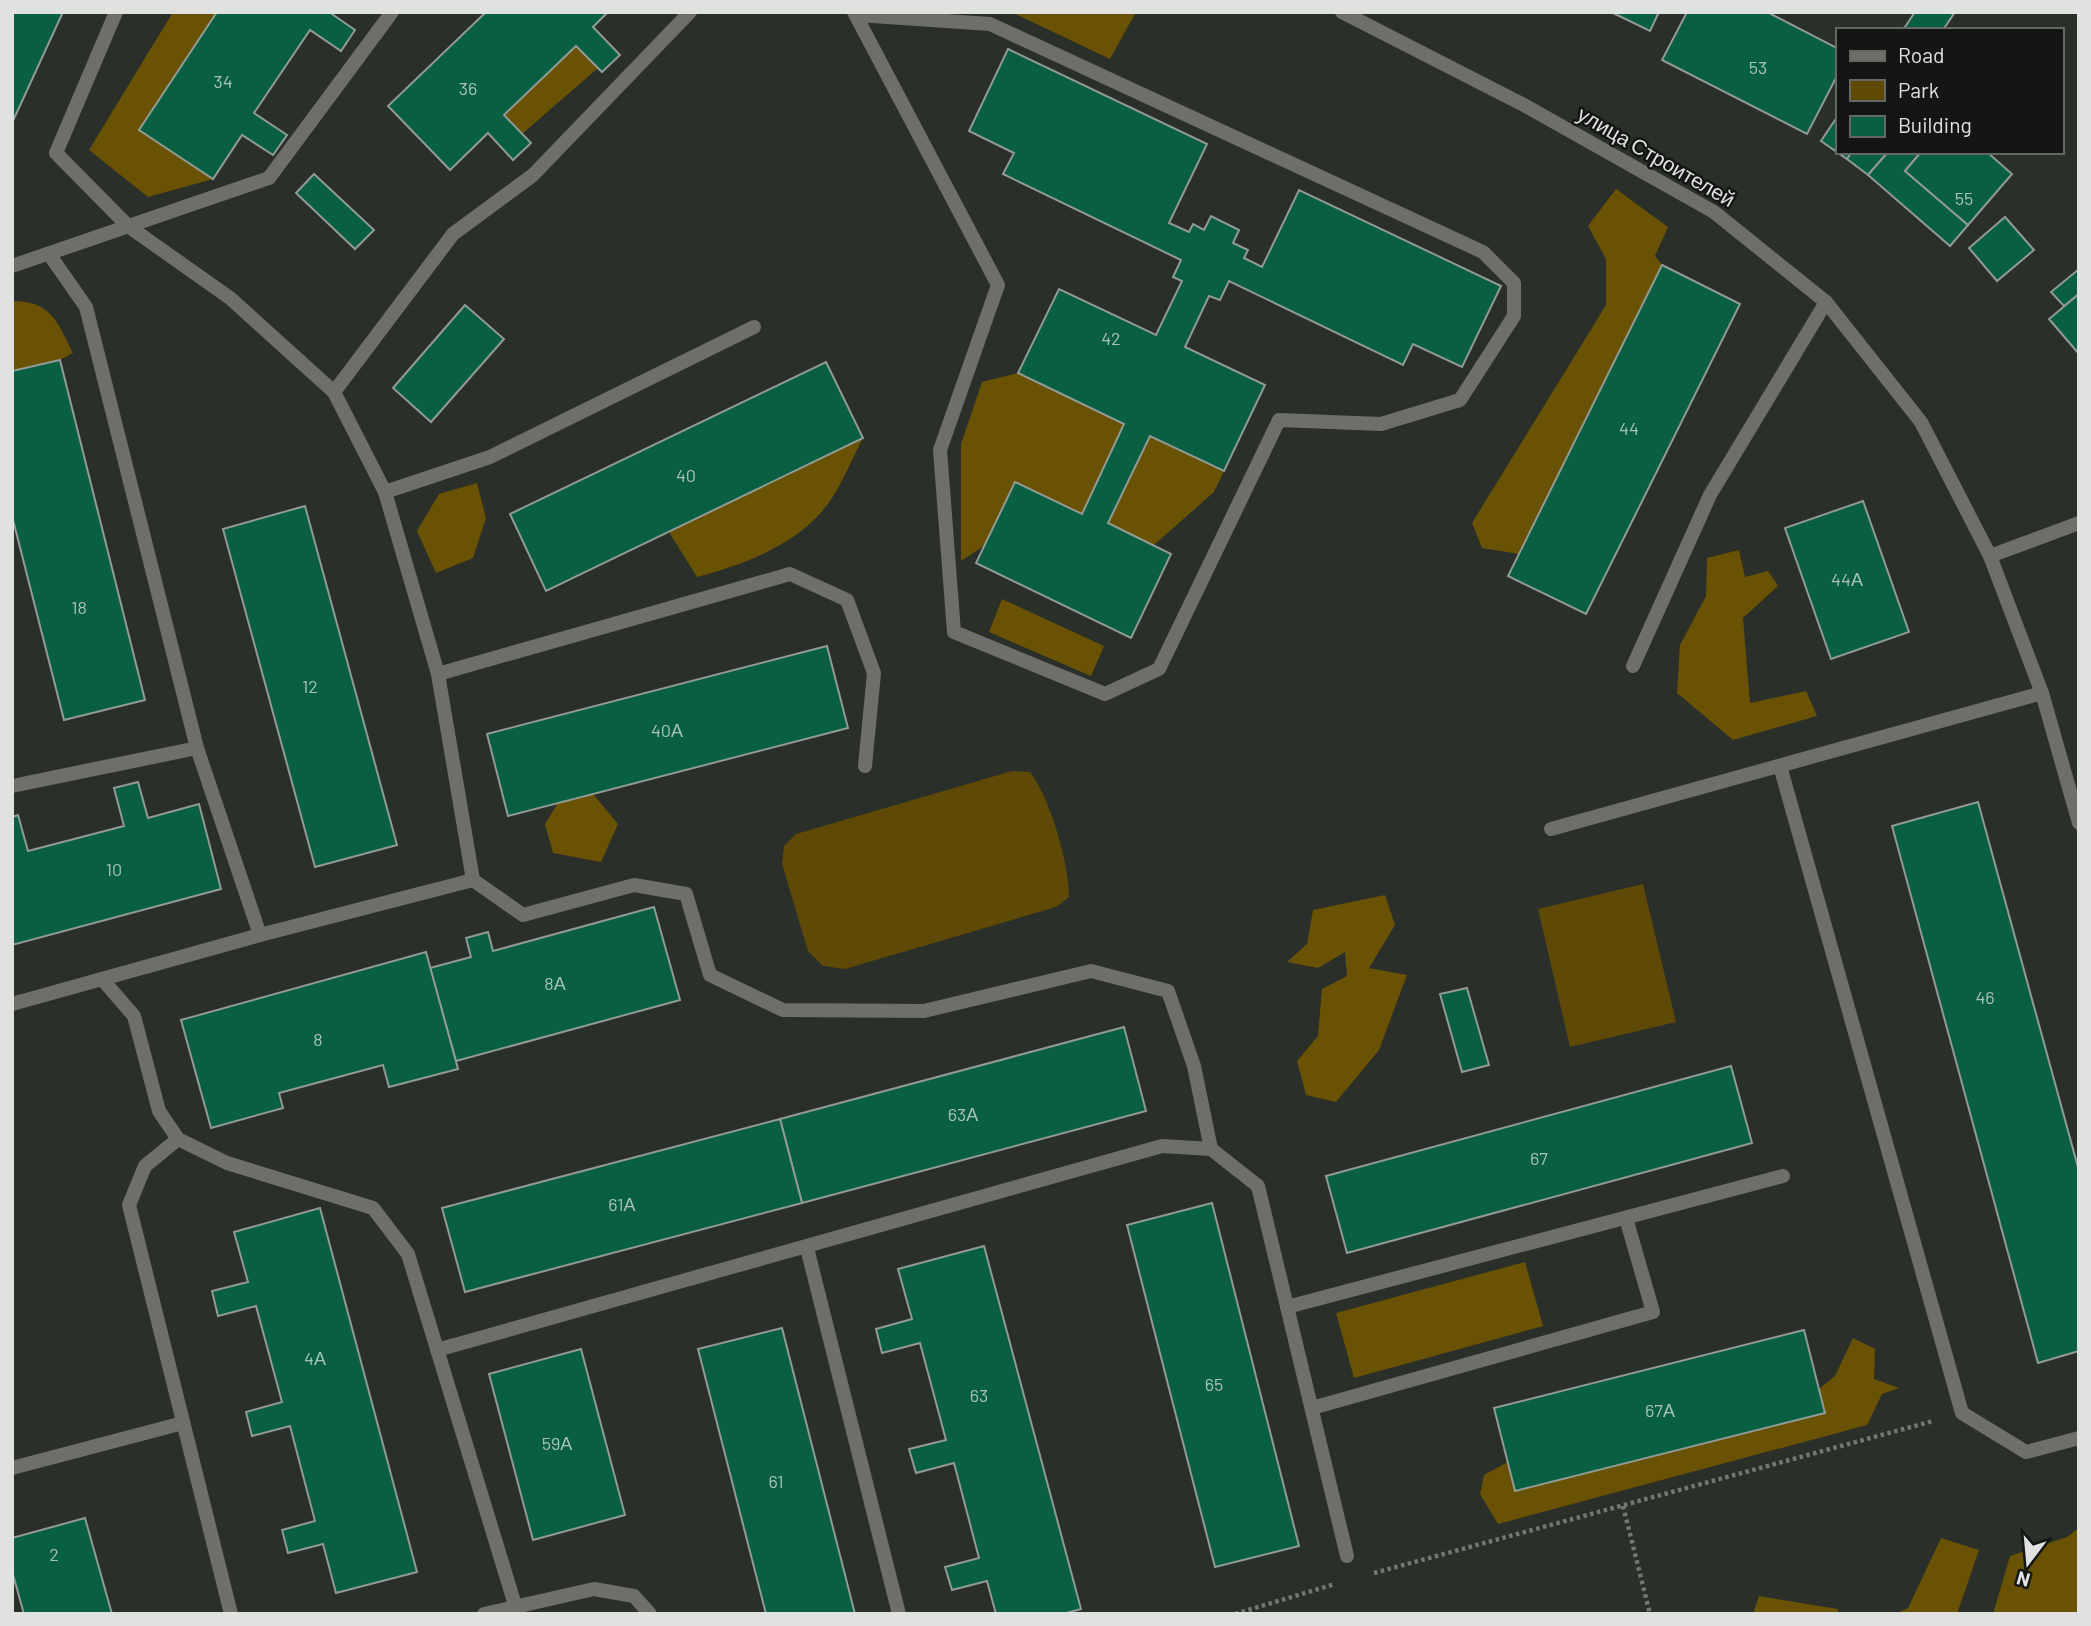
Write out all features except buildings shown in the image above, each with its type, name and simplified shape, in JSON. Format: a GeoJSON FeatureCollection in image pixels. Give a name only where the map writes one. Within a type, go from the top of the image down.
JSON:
{"type":"FeatureCollection","features":[{"type":"Feature","properties":{"kind":"street"},"geometry":{"type":"LineString","coordinates":[[116,12],[56,153],[128,226],[230,299],[334,392],[385,492],[438,674],[473,880],[523,915],[634,885],[686,894],[710,975],[783,1010],[924,1011],[1091,971],[1168,991],[1194,1066],[1212,1149]]}},
{"type":"Feature","properties":{"kind":"street"},"geometry":{"type":"LineString","coordinates":[[12,266],[269,178],[392,12]]}},
{"type":"Feature","properties":{"kind":"street"},"geometry":{"type":"LineString","coordinates":[[334,392],[453,234],[533,175],[690,12]]}},
{"type":"Feature","properties":{"kind":"street","name":"улица Строителей"},"geometry":{"type":"LineString","coordinates":[[1342,12],[1524,105],[1714,212],[1826,302],[1921,422],[1990,556],[2042,693],[2079,823]]}},
{"type":"Feature","properties":{"kind":"street"},"geometry":{"type":"LineString","coordinates":[[856,14],[990,24],[1483,251],[1514,283],[1514,316],[1460,400],[1381,424],[1279,420],[1159,669],[1105,694],[954,632],[940,450],[998,285],[856,14]]}},
{"type":"Feature","properties":{"kind":"street"},"geometry":{"type":"LineString","coordinates":[[49,254],[86,307],[197,748],[260,935]]}},
{"type":"Feature","properties":{"kind":"street"},"geometry":{"type":"LineString","coordinates":[[1633,666],[1710,495],[1826,302]]}},
{"type":"Feature","properties":{"kind":"street"},"geometry":{"type":"LineString","coordinates":[[385,492],[490,457],[754,327]]}},
{"type":"Feature","properties":{"kind":"street"},"geometry":{"type":"LineString","coordinates":[[1990,556],[2079,523]]}},
{"type":"Feature","properties":{"kind":"street"},"geometry":{"type":"LineString","coordinates":[[438,674],[790,574],[847,600],[874,673],[865,766]]}},
{"type":"Feature","properties":{"kind":"street"},"geometry":{"type":"LineString","coordinates":[[1551,829],[2042,693]]}},
{"type":"Feature","properties":{"kind":"street"},"geometry":{"type":"LineString","coordinates":[[12,786],[197,748]]}},
{"type":"Feature","properties":{"kind":"street"},"geometry":{"type":"LineString","coordinates":[[1780,766],[1962,1413],[2026,1452],[2079,1438]]}},
{"type":"Feature","properties":{"kind":"street"},"geometry":{"type":"LineString","coordinates":[[12,1004],[260,935],[473,880]]}},
{"type":"Feature","properties":{"kind":"street"},"geometry":{"type":"LineString","coordinates":[[102,979],[134,1016],[159,1111],[178,1139],[227,1163],[373,1209],[408,1254],[515,1605]]}},
{"type":"Feature","properties":{"kind":"street"},"geometry":{"type":"LineString","coordinates":[[178,1139],[145,1166],[129,1205],[231,1614]]}},
{"type":"Feature","properties":{"kind":"street"},"geometry":{"type":"LineString","coordinates":[[437,1350],[1162,1146],[1212,1149],[1258,1186],[1347,1556]]}},
{"type":"Feature","properties":{"kind":"street"},"geometry":{"type":"LineString","coordinates":[[1287,1307],[1783,1176]]}},
{"type":"Feature","properties":{"kind":"street"},"geometry":{"type":"LineString","coordinates":[[1311,1408],[1653,1312],[1626,1218]]}},
{"type":"Feature","properties":{"kind":"street"},"geometry":{"type":"LineString","coordinates":[[807,1248],[899,1614]]}},
{"type":"Feature","properties":{"kind":"street"},"geometry":{"type":"LineString","coordinates":[[12,1468],[183,1423]]}},
{"type":"Feature","properties":{"kind":"street"},"geometry":{"type":"LineString","coordinates":[[484,1614],[594,1589],[634,1596],[650,1614]]}},
{"type":"Feature","properties":{"kind":"path"},"geometry":{"type":"LineString","coordinates":[[1365,1576],[1962,1413]]}},
{"type":"Feature","properties":{"kind":"path"},"geometry":{"type":"LineString","coordinates":[[1623,1506],[1650,1614]]}},
{"type":"Feature","properties":{"kind":"path"},"geometry":{"type":"LineString","coordinates":[[1235,1614],[1339,1583]]}},
{"type":"Feature","properties":{"kind":"green space"},"geometry":{"type":"Polygon","coordinates":[[[1012,771],[1030,772],[1045,798],[1062,849],[1069,897],[1056,907],[845,969],[823,966],[808,951],[782,864],[784,846],[796,834],[1012,771]]]}},
{"type":"Feature","properties":{"kind":"green space"},"geometry":{"type":"Polygon","coordinates":[[[1643,884],[1676,1022],[1570,1047],[1538,909],[1643,884]]]}},
{"type":"Feature","properties":{"kind":"shaded area"},"geometry":{"type":"Polygon","coordinates":[[[173,12],[217,12],[213,179],[148,197],[89,150],[173,12]]]}},
{"type":"Feature","properties":{"kind":"shaded area"},"geometry":{"type":"Polygon","coordinates":[[[1011,12],[1136,12],[1110,59],[1011,12]]]}},
{"type":"Feature","properties":{"kind":"shaded area"},"geometry":{"type":"Polygon","coordinates":[[[576,46],[598,68],[522,134],[504,115],[576,46]]]}},
{"type":"Feature","properties":{"kind":"shaded area"},"geometry":{"type":"Polygon","coordinates":[[[1616,189],[1668,227],[1655,256],[1662,265],[1519,554],[1482,548],[1472,523],[1606,305],[1606,259],[1588,226],[1616,189]]]}},
{"type":"Feature","properties":{"kind":"shaded area"},"geometry":{"type":"Polygon","coordinates":[[[12,301],[45,309],[52,315],[73,353],[60,360],[12,371],[12,301]]]}},
{"type":"Feature","properties":{"kind":"shaded area"},"geometry":{"type":"Polygon","coordinates":[[[1018,373],[1124,424],[1082,514],[1015,482],[984,546],[961,561],[961,444],[982,382],[1018,373]]]}},
{"type":"Feature","properties":{"kind":"shaded area"},"geometry":{"type":"Polygon","coordinates":[[[1150,436],[1224,471],[1214,492],[1154,545],[1108,523],[1150,436]]]}},
{"type":"Feature","properties":{"kind":"shaded area"},"geometry":{"type":"Polygon","coordinates":[[[863,438],[830,501],[803,529],[788,541],[753,559],[697,577],[669,532],[863,438]]]}},
{"type":"Feature","properties":{"kind":"shaded area"},"geometry":{"type":"Polygon","coordinates":[[[477,483],[486,518],[473,558],[436,573],[417,531],[439,494],[477,483]]]}},
{"type":"Feature","properties":{"kind":"shaded area"},"geometry":{"type":"Polygon","coordinates":[[[1739,550],[1745,577],[1768,571],[1778,586],[1743,618],[1750,703],[1806,691],[1817,716],[1733,740],[1677,693],[1680,645],[1706,596],[1707,558],[1739,550]]]}},
{"type":"Feature","properties":{"kind":"shaded area"},"geometry":{"type":"Polygon","coordinates":[[[1002,599],[1104,646],[1091,676],[989,632],[1002,599]]]}},
{"type":"Feature","properties":{"kind":"shaded area"},"geometry":{"type":"Polygon","coordinates":[[[593,794],[618,824],[601,862],[553,853],[545,824],[558,803],[593,794]]]}},
{"type":"Feature","properties":{"kind":"shaded area"},"geometry":{"type":"Polygon","coordinates":[[[1385,895],[1395,925],[1369,968],[1407,975],[1379,1050],[1336,1102],[1306,1095],[1297,1061],[1318,1036],[1322,989],[1347,976],[1345,952],[1318,968],[1287,962],[1307,944],[1313,910],[1385,895]]]}},
{"type":"Feature","properties":{"kind":"shaded area"},"geometry":{"type":"Polygon","coordinates":[[[1525,1262],[1543,1326],[1354,1378],[1336,1313],[1525,1262]]]}},
{"type":"Feature","properties":{"kind":"shaded area"},"geometry":{"type":"Polygon","coordinates":[[[1853,1338],[1875,1349],[1874,1379],[1899,1388],[1882,1394],[1867,1425],[1498,1524],[1480,1494],[1484,1475],[1508,1462],[1516,1491],[1824,1413],[1818,1390],[1835,1376],[1853,1338]]]}},
{"type":"Feature","properties":{"kind":"shaded area"},"geometry":{"type":"Polygon","coordinates":[[[2079,1528],[2079,1614],[1993,1614],[2010,1556],[2067,1537],[2079,1528]]]}},
{"type":"Feature","properties":{"kind":"shaded area"},"geometry":{"type":"Polygon","coordinates":[[[1941,1538],[1979,1550],[1957,1614],[1895,1614],[1908,1608],[1941,1538]]]}},
{"type":"Feature","properties":{"kind":"shaded area"},"geometry":{"type":"Polygon","coordinates":[[[1759,1596],[1838,1609],[1838,1614],[1753,1614],[1759,1596]]]}}]}
